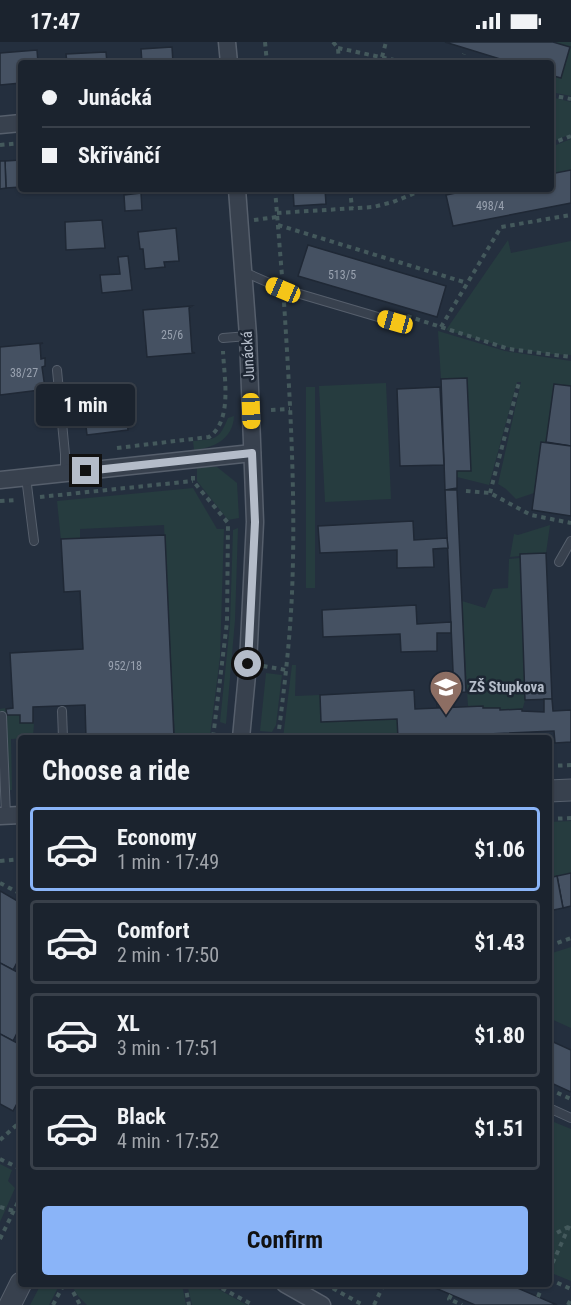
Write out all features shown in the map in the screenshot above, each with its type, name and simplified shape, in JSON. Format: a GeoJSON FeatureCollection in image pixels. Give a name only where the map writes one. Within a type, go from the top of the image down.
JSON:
{"type":"FeatureCollection","features":[{"type":"Feature","properties":{"kind":"street"},"geometry":{"type":"LineString","coordinates":[[227,42],[229,60]]}},
{"type":"Feature","properties":{"kind":"street"},"geometry":{"type":"LineString","coordinates":[[0,125],[18,123]]}},
{"type":"Feature","properties":{"kind":"street","name":"Junácká"},"geometry":{"type":"LineString","coordinates":[[237,192],[248,336],[255,533],[248,664],[241,735]]}},
{"type":"Feature","properties":{"kind":"street"},"geometry":{"type":"LineString","coordinates":[[0,480],[252,453]]}},
{"type":"Feature","properties":{"kind":"street"},"geometry":{"type":"LineString","coordinates":[[552,791],[571,790]]}},
{"type":"Feature","properties":{"kind":"street"},"geometry":{"type":"LineString","coordinates":[[10,1305],[19,1287]]}},
{"type":"Feature","properties":{"kind":"street"},"geometry":{"type":"LineString","coordinates":[[290,1287],[322,1305]]}},
{"type":"Feature","properties":{"kind":"lane"},"geometry":{"type":"LineString","coordinates":[[243,272],[283,290],[397,318]]}},
{"type":"Feature","properties":{"kind":"lane"},"geometry":{"type":"LineString","coordinates":[[222,338],[248,336]]}},
{"type":"Feature","properties":{"kind":"lane"},"geometry":{"type":"LineString","coordinates":[[57,370],[65,473]]}},
{"type":"Feature","properties":{"kind":"lane"},"geometry":{"type":"LineString","coordinates":[[26,477],[34,541]]}},
{"type":"Feature","properties":{"kind":"lane"},"geometry":{"type":"LineString","coordinates":[[559,562],[571,541]]}},
{"type":"Feature","properties":{"kind":"lane"},"geometry":{"type":"LineString","coordinates":[[62,711],[63,735]]}},
{"type":"Feature","properties":{"kind":"lane"},"geometry":{"type":"LineString","coordinates":[[2,716],[9,816]]}},
{"type":"Feature","properties":{"kind":"lane"},"geometry":{"type":"LineString","coordinates":[[552,1109],[571,1118]]}},
{"type":"Feature","properties":{"kind":"path"},"geometry":{"type":"LineString","coordinates":[[266,42],[267,60]]}},
{"type":"Feature","properties":{"kind":"path"},"geometry":{"type":"LineString","coordinates":[[333,42],[338,48],[339,60]]}},
{"type":"Feature","properties":{"kind":"path"},"geometry":{"type":"LineString","coordinates":[[382,57],[386,42]]}},
{"type":"Feature","properties":{"kind":"path"},"geometry":{"type":"LineString","coordinates":[[338,48],[395,60]]}},
{"type":"Feature","properties":{"kind":"path"},"geometry":{"type":"LineString","coordinates":[[462,60],[464,54]]}},
{"type":"Feature","properties":{"kind":"path"},"geometry":{"type":"LineString","coordinates":[[554,95],[571,99]]}},
{"type":"Feature","properties":{"kind":"path"},"geometry":{"type":"LineString","coordinates":[[554,142],[571,136]]}},
{"type":"Feature","properties":{"kind":"path"},"geometry":{"type":"LineString","coordinates":[[0,145],[18,143]]}},
{"type":"Feature","properties":{"kind":"path"},"geometry":{"type":"LineString","coordinates":[[275,192],[290,409],[292,594],[278,735]]}},
{"type":"Feature","properties":{"kind":"path"},"geometry":{"type":"LineString","coordinates":[[350,192],[352,208]]}},
{"type":"Feature","properties":{"kind":"path"},"geometry":{"type":"LineString","coordinates":[[277,213],[373,207],[418,192]]}},
{"type":"Feature","properties":{"kind":"path"},"geometry":{"type":"LineString","coordinates":[[441,327],[501,227],[571,215]]}},
{"type":"Feature","properties":{"kind":"path"},"geometry":{"type":"LineString","coordinates":[[278,225],[467,284]]}},
{"type":"Feature","properties":{"kind":"path"},"geometry":{"type":"LineString","coordinates":[[397,318],[441,327],[509,349],[571,357]]}},
{"type":"Feature","properties":{"kind":"path"},"geometry":{"type":"LineString","coordinates":[[110,449],[209,437],[215,433],[225,413],[222,338]]}},
{"type":"Feature","properties":{"kind":"path"},"geometry":{"type":"LineString","coordinates":[[490,493],[519,382]]}},
{"type":"Feature","properties":{"kind":"path"},"geometry":{"type":"LineString","coordinates":[[271,410],[290,409]]}},
{"type":"Feature","properties":{"kind":"path"},"geometry":{"type":"LineString","coordinates":[[30,498],[193,481],[228,523],[227,622],[214,735]]}},
{"type":"Feature","properties":{"kind":"path"},"geometry":{"type":"LineString","coordinates":[[466,491],[490,493],[531,515],[571,523]]}},
{"type":"Feature","properties":{"kind":"path"},"geometry":{"type":"LineString","coordinates":[[216,728],[224,729]]}},
{"type":"Feature","properties":{"kind":"path"},"geometry":{"type":"LineString","coordinates":[[552,766],[571,765]]}},
{"type":"Feature","properties":{"kind":"path"},"geometry":{"type":"LineString","coordinates":[[552,819],[571,818]]}},
{"type":"Feature","properties":{"kind":"path"},"geometry":{"type":"LineString","coordinates":[[0,861],[18,859]]}},
{"type":"Feature","properties":{"kind":"path"},"geometry":{"type":"LineString","coordinates":[[0,884],[18,893]]}},
{"type":"Feature","properties":{"kind":"path"},"geometry":{"type":"LineString","coordinates":[[552,945],[571,938]]}},
{"type":"Feature","properties":{"kind":"path"},"geometry":{"type":"LineString","coordinates":[[552,1090],[571,1099]]}},
{"type":"Feature","properties":{"kind":"path"},"geometry":{"type":"LineString","coordinates":[[0,1140],[18,1124]]}},
{"type":"Feature","properties":{"kind":"path"},"geometry":{"type":"LineString","coordinates":[[0,1159],[18,1168]]}},
{"type":"Feature","properties":{"kind":"path"},"geometry":{"type":"LineString","coordinates":[[0,1239],[18,1203]]}},
{"type":"Feature","properties":{"kind":"path"},"geometry":{"type":"LineString","coordinates":[[0,1207],[14,1211]]}},
{"type":"Feature","properties":{"kind":"path"},"geometry":{"type":"LineString","coordinates":[[552,1264],[571,1222]]}},
{"type":"Feature","properties":{"kind":"path"},"geometry":{"type":"LineString","coordinates":[[552,1236],[569,1227]]}},
{"type":"Feature","properties":{"kind":"path"},"geometry":{"type":"LineString","coordinates":[[552,1281],[571,1289]]}},
{"type":"Feature","properties":{"kind":"path"},"geometry":{"type":"LineString","coordinates":[[53,1305],[62,1287]]}},
{"type":"Feature","properties":{"kind":"path"},"geometry":{"type":"LineString","coordinates":[[71,1287],[80,1305]]}},
{"type":"Feature","properties":{"kind":"path"},"geometry":{"type":"LineString","coordinates":[[186,1287],[189,1305]]}},
{"type":"Feature","properties":{"kind":"path"},"geometry":{"type":"LineString","coordinates":[[220,1287],[253,1305]]}},
{"type":"Feature","properties":{"kind":"path"},"geometry":{"type":"LineString","coordinates":[[330,1287],[363,1305]]}},
{"type":"Feature","properties":{"kind":"path"},"geometry":{"type":"LineString","coordinates":[[374,1305],[383,1287]]}},
{"type":"Feature","properties":{"kind":"path"},"geometry":{"type":"LineString","coordinates":[[538,1297],[542,1287]]}},
{"type":"Feature","properties":{"kind":"path"},"geometry":{"type":"LineString","coordinates":[[451,1295],[449,1299],[462,1305]]}},
{"type":"Feature","properties":{"kind":"path"},"geometry":{"type":"LineString","coordinates":[[568,1305],[571,1299]]}},
{"type":"Feature","properties":{"kind":"green space"},"geometry":{"type":"Polygon","coordinates":[[[553,42],[571,42],[571,96],[554,93],[554,76],[561,78],[570,48],[553,42]]]}},
{"type":"Feature","properties":{"kind":"green space"},"geometry":{"type":"Polygon","coordinates":[[[554,98],[571,102],[571,134],[554,141],[554,98]]]}},
{"type":"Feature","properties":{"kind":"green space"},"geometry":{"type":"Polygon","coordinates":[[[571,139],[571,170],[555,173],[554,146],[571,139]]]}},
{"type":"Feature","properties":{"kind":"green space"},"geometry":{"type":"Polygon","coordinates":[[[508,240],[511,253],[571,241],[571,355],[505,347],[446,330],[508,240]]]}},
{"type":"Feature","properties":{"kind":"green space"},"geometry":{"type":"Polygon","coordinates":[[[438,331],[505,351],[571,361],[571,386],[554,384],[546,442],[541,442],[534,493],[516,499],[498,484],[521,382],[517,382],[489,485],[457,477],[457,471],[471,470],[467,379],[441,379],[438,331]]]}},
{"type":"Feature","properties":{"kind":"green space"},"geometry":{"type":"Polygon","coordinates":[[[386,383],[391,499],[325,502],[319,386],[386,383]]]}},
{"type":"Feature","properties":{"kind":"green space"},"geometry":{"type":"Polygon","coordinates":[[[306,387],[315,387],[315,588],[306,588],[306,387]]]}},
{"type":"Feature","properties":{"kind":"green space"},"geometry":{"type":"Polygon","coordinates":[[[234,416],[230,431],[221,441],[209,447],[194,450],[193,441],[216,437],[222,431],[228,418],[234,416]]]}},
{"type":"Feature","properties":{"kind":"green space"},"geometry":{"type":"Polygon","coordinates":[[[197,467],[217,467],[237,483],[239,518],[228,520],[197,481],[197,467]]]}},
{"type":"Feature","properties":{"kind":"green space"},"geometry":{"type":"Polygon","coordinates":[[[193,488],[217,529],[224,529],[220,657],[210,735],[175,735],[164,525],[80,529],[80,539],[61,540],[57,501],[193,488]]]}},
{"type":"Feature","properties":{"kind":"green space"},"geometry":{"type":"Polygon","coordinates":[[[550,525],[546,553],[510,557],[514,534],[518,535],[550,525]]]}},
{"type":"Feature","properties":{"kind":"green space"},"geometry":{"type":"Polygon","coordinates":[[[238,528],[235,620],[226,724],[220,722],[230,624],[233,530],[238,528]]]}},
{"type":"Feature","properties":{"kind":"green space"},"geometry":{"type":"Polygon","coordinates":[[[520,558],[525,700],[522,711],[522,709],[500,710],[500,708],[468,707],[462,601],[485,608],[493,589],[508,588],[509,559],[520,558]]]}},
{"type":"Feature","properties":{"kind":"green space"},"geometry":{"type":"Polygon","coordinates":[[[292,665],[296,665],[295,696],[320,695],[321,722],[397,719],[398,735],[283,735],[292,665]]]}},
{"type":"Feature","properties":{"kind":"green space"},"geometry":{"type":"Polygon","coordinates":[[[266,673],[282,675],[276,725],[272,732],[260,731],[266,673]]]}},
{"type":"Feature","properties":{"kind":"green space"},"geometry":{"type":"Polygon","coordinates":[[[6,708],[7,715],[20,715],[21,723],[34,722],[33,735],[18,735],[18,739],[11,739],[12,790],[0,791],[0,709],[6,708]]]}},
{"type":"Feature","properties":{"kind":"green space"},"geometry":{"type":"Polygon","coordinates":[[[571,821],[571,873],[552,877],[552,822],[571,821]]]}},
{"type":"Feature","properties":{"kind":"green space"},"geometry":{"type":"Polygon","coordinates":[[[571,947],[571,1028],[552,1019],[552,953],[571,947]]]}},
{"type":"Feature","properties":{"kind":"green space"},"geometry":{"type":"Polygon","coordinates":[[[552,1121],[571,1129],[571,1281],[552,1273],[552,1121]]]}},
{"type":"Feature","properties":{"kind":"green space"},"geometry":{"type":"Polygon","coordinates":[[[0,1164],[12,1170],[8,1181],[15,1188],[0,1222],[0,1164]]]}},
{"type":"Feature","properties":{"kind":"green space"},"geometry":{"type":"Polygon","coordinates":[[[39,1287],[58,1287],[49,1305],[30,1305],[39,1287]]]}},
{"type":"Feature","properties":{"kind":"green space"},"geometry":{"type":"Polygon","coordinates":[[[73,1287],[183,1287],[186,1305],[87,1305],[73,1287]]]}},
{"type":"Feature","properties":{"kind":"green space"},"geometry":{"type":"Polygon","coordinates":[[[188,1287],[214,1287],[247,1305],[192,1305],[188,1287]]]}},
{"type":"Feature","properties":{"kind":"building"},"geometry":{"type":"Polygon","coordinates":[[[445,42],[553,42],[570,47],[561,78],[554,76],[554,60],[503,60],[445,42]]]}},
{"type":"Feature","properties":{"kind":"building"},"geometry":{"type":"Polygon","coordinates":[[[172,47],[173,60],[142,60],[141,49],[172,47]]]}},
{"type":"Feature","properties":{"kind":"building"},"geometry":{"type":"Polygon","coordinates":[[[37,50],[38,60],[18,60],[18,83],[0,85],[0,53],[37,50]]]}},
{"type":"Feature","properties":{"kind":"building"},"geometry":{"type":"Polygon","coordinates":[[[106,52],[107,60],[67,60],[66,54],[106,52]]]}},
{"type":"Feature","properties":{"kind":"building"},"geometry":{"type":"Polygon","coordinates":[[[18,160],[18,187],[6,188],[5,161],[18,160]]]}},
{"type":"Feature","properties":{"kind":"building"},"geometry":{"type":"Polygon","coordinates":[[[0,161],[5,161],[6,188],[0,189],[0,161]]]}},
{"type":"Feature","properties":{"kind":"building"},"geometry":{"type":"Polygon","coordinates":[[[571,170],[571,203],[453,226],[446,195],[460,192],[554,192],[554,173],[571,170]]]}},
{"type":"Feature","properties":{"kind":"building"},"geometry":{"type":"Polygon","coordinates":[[[293,192],[325,192],[326,204],[294,206],[293,192]]]}},
{"type":"Feature","properties":{"kind":"building"},"geometry":{"type":"Polygon","coordinates":[[[141,193],[142,210],[125,211],[124,195],[141,193]]]}},
{"type":"Feature","properties":{"kind":"building"},"geometry":{"type":"Polygon","coordinates":[[[102,220],[105,248],[66,250],[65,222],[102,220]]]}},
{"type":"Feature","properties":{"kind":"building"},"geometry":{"type":"Polygon","coordinates":[[[176,228],[179,261],[164,262],[165,267],[145,269],[138,232],[176,228]]]}},
{"type":"Feature","properties":{"kind":"building"},"geometry":{"type":"Polygon","coordinates":[[[308,245],[446,286],[437,317],[298,276],[308,245]]]}},
{"type":"Feature","properties":{"kind":"building"},"geometry":{"type":"Polygon","coordinates":[[[128,256],[132,290],[102,293],[100,275],[120,274],[118,257],[128,256]]]}},
{"type":"Feature","properties":{"kind":"building"},"geometry":{"type":"Polygon","coordinates":[[[192,306],[189,308],[192,352],[195,353],[147,357],[143,310],[192,306]]]}},
{"type":"Feature","properties":{"kind":"building"},"geometry":{"type":"Polygon","coordinates":[[[43,343],[40,344],[41,359],[45,358],[45,366],[42,367],[45,388],[48,389],[0,395],[0,347],[43,343]]]}},
{"type":"Feature","properties":{"kind":"building"},"geometry":{"type":"Polygon","coordinates":[[[467,378],[471,471],[457,471],[457,488],[445,490],[441,379],[467,378]]]}},
{"type":"Feature","properties":{"kind":"building"},"geometry":{"type":"Polygon","coordinates":[[[554,384],[571,386],[571,446],[546,442],[554,384]]]}},
{"type":"Feature","properties":{"kind":"building"},"geometry":{"type":"Polygon","coordinates":[[[123,385],[128,430],[87,435],[82,390],[123,385]]]}},
{"type":"Feature","properties":{"kind":"building"},"geometry":{"type":"Polygon","coordinates":[[[440,387],[444,465],[400,466],[397,389],[440,387]]]}},
{"type":"Feature","properties":{"kind":"building"},"geometry":{"type":"Polygon","coordinates":[[[541,442],[571,446],[571,516],[532,510],[541,442]]]}},
{"type":"Feature","properties":{"kind":"building"},"geometry":{"type":"Polygon","coordinates":[[[445,490],[457,490],[466,692],[454,693],[445,490]]]}},
{"type":"Feature","properties":{"kind":"building"},"geometry":{"type":"Polygon","coordinates":[[[413,521],[414,540],[447,538],[448,548],[433,549],[434,567],[397,568],[397,550],[320,553],[318,526],[413,521]]]}},
{"type":"Feature","properties":{"kind":"building"},"geometry":{"type":"Polygon","coordinates":[[[165,535],[174,735],[86,735],[85,705],[33,707],[33,723],[20,723],[20,715],[7,715],[6,709],[13,708],[10,653],[83,649],[80,591],[64,592],[61,539],[165,535]]]}},
{"type":"Feature","properties":{"kind":"building"},"geometry":{"type":"Polygon","coordinates":[[[546,553],[552,699],[525,700],[520,554],[546,553]]]}},
{"type":"Feature","properties":{"kind":"building"},"geometry":{"type":"Polygon","coordinates":[[[416,605],[417,624],[451,622],[451,633],[437,633],[437,651],[401,652],[400,634],[323,637],[322,610],[416,605]]]}},
{"type":"Feature","properties":{"kind":"building","name":"ZŠ Stupkova"},"geometry":{"type":"Polygon","coordinates":[[[414,690],[415,709],[483,706],[483,708],[500,708],[500,710],[522,709],[522,711],[544,712],[544,699],[552,699],[553,711],[571,710],[571,742],[555,743],[554,731],[398,735],[397,719],[321,722],[320,695],[414,690]]]}},
{"type":"Feature","properties":{"kind":"building"},"geometry":{"type":"Polygon","coordinates":[[[437,691],[452,691],[454,707],[437,707],[437,691]]]}},
{"type":"Feature","properties":{"kind":"building"},"geometry":{"type":"Polygon","coordinates":[[[571,873],[571,906],[563,908],[557,876],[571,873]]]}},
{"type":"Feature","properties":{"kind":"building"},"geometry":{"type":"Polygon","coordinates":[[[557,876],[563,908],[552,910],[552,877],[557,876]]]}},
{"type":"Feature","properties":{"kind":"building"},"geometry":{"type":"Polygon","coordinates":[[[0,891],[18,901],[18,961],[13,970],[0,963],[0,891]]]}},
{"type":"Feature","properties":{"kind":"building"},"geometry":{"type":"Polygon","coordinates":[[[0,963],[18,972],[18,1031],[13,1041],[0,1034],[0,963]]]}},
{"type":"Feature","properties":{"kind":"building"},"geometry":{"type":"Polygon","coordinates":[[[0,1034],[18,1043],[18,1102],[13,1111],[0,1104],[0,1034]]]}},
{"type":"Feature","properties":{"kind":"building"},"geometry":{"type":"Polygon","coordinates":[[[552,1041],[571,1050],[571,1092],[552,1083],[552,1041]]]}},
{"type":"Feature","properties":{"kind":"building"},"geometry":{"type":"Polygon","coordinates":[[[433,1287],[515,1287],[557,1305],[475,1305],[433,1287]]]}},
{"type":"Feature","properties":{"kind":"place","name":"ZŠ Stupkova"},"geometry":{"type":"Point","coordinates":[446,716]}},
{"type":"Feature","properties":{"kind":"route"},"geometry":{"type":"LineString","coordinates":[[86,471],[252,453],[255,522],[248,664]]}}]}
